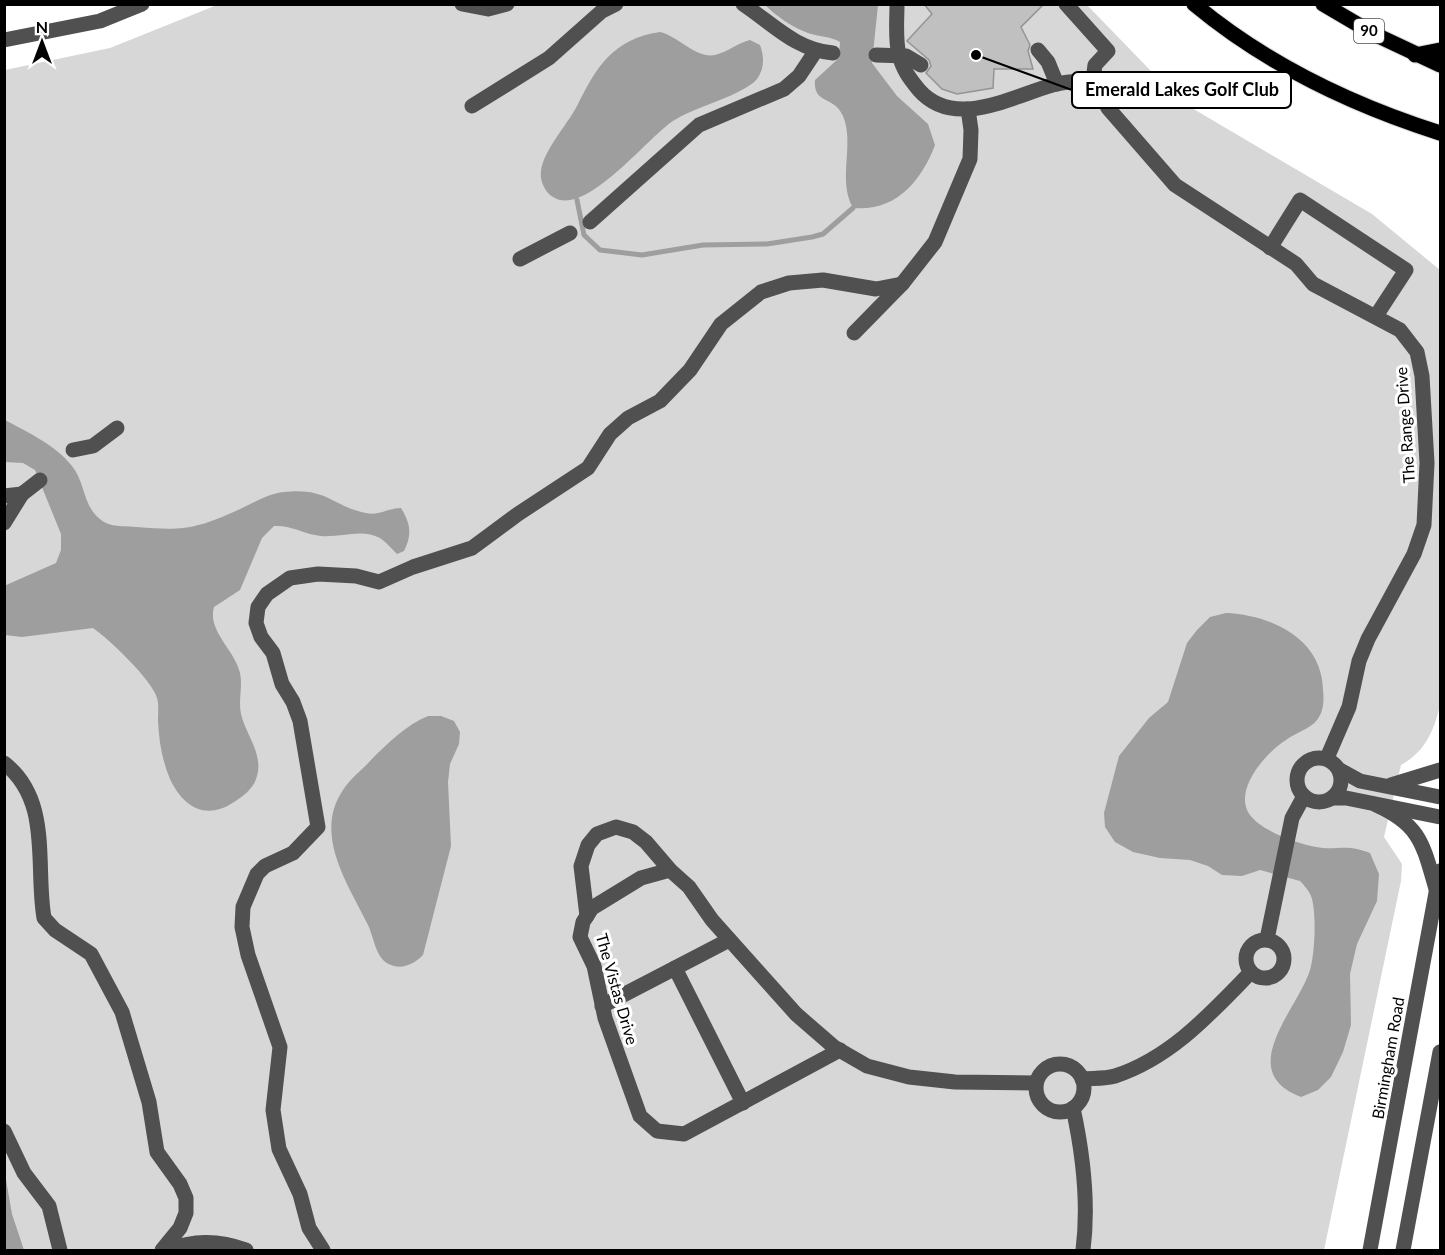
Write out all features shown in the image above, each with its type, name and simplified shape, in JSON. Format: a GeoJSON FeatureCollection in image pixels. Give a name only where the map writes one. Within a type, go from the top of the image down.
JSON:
{"type":"FeatureCollection","features":[{"type":"Feature","properties":{"kind":"main road"},"geometry":{"type":"LineString","coordinates":[[1194,4],[1252,46],[1315,83],[1393,118],[1433,131],[1440,148]]}},
{"type":"Feature","properties":{"kind":"main road","name":"90"},"geometry":{"type":"LineString","coordinates":[[1323,4],[1415,55],[1440,65]]}},
{"type":"Feature","properties":{"kind":"main road"},"geometry":{"type":"LineString","coordinates":[[1415,55],[1440,50]]}},
{"type":"Feature","properties":{"kind":"street"},"geometry":{"type":"LineString","coordinates":[[4,40],[100,21],[142,4]]}},
{"type":"Feature","properties":{"kind":"street"},"geometry":{"type":"LineString","coordinates":[[462,4],[488,9],[507,4]]}},
{"type":"Feature","properties":{"kind":"street"},"geometry":{"type":"LineString","coordinates":[[472,106],[549,58],[603,11],[616,4]]}},
{"type":"Feature","properties":{"kind":"street"},"geometry":{"type":"LineString","coordinates":[[897,4],[899,54],[904,71],[925,96],[937,106],[952,110],[968,109],[1057,84],[1093,80],[1095,65],[1108,51],[1066,4]]}},
{"type":"Feature","properties":{"kind":"street"},"geometry":{"type":"LineString","coordinates":[[749,7],[791,40],[816,52],[833,53]]}},
{"type":"Feature","properties":{"kind":"street"},"geometry":{"type":"LineString","coordinates":[[1038,50],[1048,62],[1057,84]]}},
{"type":"Feature","properties":{"kind":"street"},"geometry":{"type":"LineString","coordinates":[[590,222],[699,125],[784,89],[799,76],[816,52]]}},
{"type":"Feature","properties":{"kind":"street"},"geometry":{"type":"LineString","coordinates":[[876,55],[899,54],[913,58],[921,65]]}},
{"type":"Feature","properties":{"kind":"street","name":"The Range Drive"},"geometry":{"type":"LineString","coordinates":[[1093,80],[1108,108],[1175,185],[1296,264],[1313,284],[1400,330],[1417,352],[1426,431],[1424,525],[1414,554],[1368,639],[1359,661],[1348,707],[1328,758]]}},
{"type":"Feature","properties":{"kind":"street"},"geometry":{"type":"LineString","coordinates":[[854,333],[903,284],[935,242],[970,159],[971,130],[968,109]]}},
{"type":"Feature","properties":{"kind":"street"},"geometry":{"type":"LineString","coordinates":[[1270,248],[1300,200],[1406,270],[1376,316]]}},
{"type":"Feature","properties":{"kind":"street"},"geometry":{"type":"LineString","coordinates":[[520,259],[570,233]]}},
{"type":"Feature","properties":{"kind":"street"},"geometry":{"type":"LineString","coordinates":[[323,1251],[309,1228],[300,1194],[279,1149],[273,1110],[280,1047],[248,955],[242,927],[243,907],[257,874],[265,866],[293,853],[318,827],[300,721],[293,702],[282,684],[273,653],[261,637],[256,623],[258,607],[267,594],[290,578],[318,574],[356,576],[379,582],[412,567],[472,548],[518,514],[588,468],[610,434],[628,418],[660,401],[690,370],[721,324],[761,292],[789,283],[823,280],[876,289],[903,284]]}},
{"type":"Feature","properties":{"kind":"street"},"geometry":{"type":"LineString","coordinates":[[72,450],[93,446],[117,428]]}},
{"type":"Feature","properties":{"kind":"street"},"geometry":{"type":"LineString","coordinates":[[4,523],[22,494],[40,480]]}},
{"type":"Feature","properties":{"kind":"street"},"geometry":{"type":"LineString","coordinates":[[4,496],[22,494]]}},
{"type":"Feature","properties":{"kind":"street"},"geometry":{"type":"LineString","coordinates":[[1440,797],[1360,781],[1340,770],[1328,758],[1310,759],[1298,772],[1299,789],[1304,796],[1318,802],[1332,798],[1346,798],[1440,817]]}},
{"type":"Feature","properties":{"kind":"street"},"geometry":{"type":"LineString","coordinates":[[4,763],[18,774],[28,790],[35,810],[44,918],[55,930],[90,954],[122,1012],[149,1102],[158,1152],[180,1184],[186,1198],[186,1213],[180,1228],[163,1250]]}},
{"type":"Feature","properties":{"kind":"street"},"geometry":{"type":"LineString","coordinates":[[1332,798],[1341,786],[1340,770]]}},
{"type":"Feature","properties":{"kind":"street"},"geometry":{"type":"LineString","coordinates":[[1386,787],[1427,776],[1440,770]]}},
{"type":"Feature","properties":{"kind":"street"},"geometry":{"type":"LineString","coordinates":[[1267,939],[1292,818],[1304,796]]}},
{"type":"Feature","properties":{"kind":"street"},"geometry":{"type":"LineString","coordinates":[[1376,805],[1400,815],[1408,823],[1421,845],[1437,892]]}},
{"type":"Feature","properties":{"kind":"street"},"geometry":{"type":"LineString","coordinates":[[587,916],[581,866],[588,845],[597,834],[616,827],[633,832],[646,842],[670,870],[689,887],[712,920],[796,1014],[840,1050],[867,1066],[909,1077],[956,1082],[1036,1083]]}},
{"type":"Feature","properties":{"kind":"street","name":"The Vistas Drive"},"geometry":{"type":"LineString","coordinates":[[670,870],[641,878],[592,908],[580,937],[594,966],[603,1006],[640,1116],[657,1131],[684,1134],[840,1050]]}},
{"type":"Feature","properties":{"kind":"street","name":"Birmingham Road"},"geometry":{"type":"LineString","coordinates":[[1370,1251],[1440,871]]}},
{"type":"Feature","properties":{"kind":"street"},"geometry":{"type":"LineString","coordinates":[[1267,939],[1280,945],[1285,958],[1281,970],[1270,978],[1263,978],[1251,972],[1246,960],[1247,953],[1254,942],[1267,939]]}},
{"type":"Feature","properties":{"kind":"street"},"geometry":{"type":"LineString","coordinates":[[603,1006],[729,940]]}},
{"type":"Feature","properties":{"kind":"street"},"geometry":{"type":"LineString","coordinates":[[675,968],[743,1103]]}},
{"type":"Feature","properties":{"kind":"street"},"geometry":{"type":"LineString","coordinates":[[1082,1079],[1113,1077],[1148,1062],[1204,1020],[1251,972]]}},
{"type":"Feature","properties":{"kind":"street"},"geometry":{"type":"LineString","coordinates":[[1403,1251],[1440,1052]]}},
{"type":"Feature","properties":{"kind":"street"},"geometry":{"type":"LineString","coordinates":[[1058,1064],[1072,1068],[1082,1079],[1082,1095],[1073,1108],[1057,1112],[1043,1105],[1036,1091],[1036,1083],[1044,1070],[1058,1064]]}},
{"type":"Feature","properties":{"kind":"street"},"geometry":{"type":"LineString","coordinates":[[1073,1108],[1078,1133],[1087,1222],[1083,1251]]}},
{"type":"Feature","properties":{"kind":"street"},"geometry":{"type":"LineString","coordinates":[[4,1131],[24,1173],[49,1206],[60,1251]]}},
{"type":"Feature","properties":{"kind":"street"},"geometry":{"type":"LineString","coordinates":[[163,1250],[190,1242],[212,1240],[246,1251]]}},
{"type":"Feature","properties":{"kind":"shaded area"},"geometry":{"type":"Polygon","coordinates":[[[217,5],[1087,5],[1180,101],[1372,214],[1440,270],[1440,705],[1435,724],[1427,740],[1416,754],[1401,765],[1384,837],[1402,864],[1401,881],[1324,1250],[5,1250],[5,70],[110,48],[217,5]]]}},
{"type":"Feature","properties":{"kind":"shaded area"},"geometry":{"type":"Polygon","coordinates":[[[765,5],[878,5],[872,63],[897,96],[928,124],[935,145],[914,182],[894,200],[868,208],[853,208],[848,197],[847,139],[843,116],[835,105],[817,93],[815,88],[815,80],[839,58],[840,42],[796,28],[765,5]]]}},
{"type":"Feature","properties":{"kind":"shaded area"},"geometry":{"type":"Polygon","coordinates":[[[660,32],[694,51],[708,55],[720,54],[750,40],[760,45],[763,66],[757,79],[751,85],[673,121],[598,187],[582,196],[566,200],[551,196],[542,184],[541,169],[544,160],[591,79],[599,67],[618,48],[630,41],[660,32]]]}},
{"type":"Feature","properties":{"kind":"shaded area"},"geometry":{"type":"Polygon","coordinates":[[[5,420],[41,440],[65,458],[77,473],[89,504],[98,518],[113,525],[166,529],[200,525],[266,497],[298,491],[320,495],[354,510],[370,514],[401,508],[407,519],[409,535],[404,551],[397,554],[380,538],[372,535],[323,536],[274,526],[262,538],[240,590],[214,607],[214,624],[240,673],[241,714],[258,762],[255,783],[247,792],[224,808],[205,810],[196,808],[175,789],[163,758],[158,728],[158,703],[153,690],[129,660],[93,628],[22,637],[5,635],[4,586],[56,563],[61,550],[61,534],[35,470],[23,463],[5,462],[5,420]]]}},
{"type":"Feature","properties":{"kind":"shaded area"},"geometry":{"type":"Polygon","coordinates":[[[1226,613],[1260,619],[1276,625],[1304,643],[1314,656],[1323,690],[1322,709],[1317,720],[1278,746],[1255,771],[1246,792],[1245,802],[1248,812],[1253,819],[1269,830],[1298,842],[1323,848],[1354,848],[1370,853],[1379,874],[1377,901],[1357,944],[1350,974],[1351,1025],[1343,1052],[1331,1077],[1318,1090],[1301,1097],[1282,1086],[1272,1073],[1271,1057],[1275,1040],[1311,966],[1315,923],[1313,903],[1308,890],[1300,881],[1260,870],[1242,876],[1222,875],[1208,866],[1190,860],[1160,858],[1133,852],[1115,842],[1105,827],[1104,813],[1119,756],[1149,718],[1168,702],[1187,643],[1210,617],[1226,613]]]}},
{"type":"Feature","properties":{"kind":"shaded area"},"geometry":{"type":"Polygon","coordinates":[[[428,716],[441,716],[454,721],[460,732],[459,744],[450,764],[448,782],[451,846],[423,955],[416,961],[400,967],[386,962],[378,953],[369,928],[343,875],[332,841],[331,824],[335,807],[349,782],[398,735],[412,724],[428,716]]]}},
{"type":"Feature","properties":{"kind":"shaded area"},"geometry":{"type":"Polygon","coordinates":[[[5,1174],[12,1214],[24,1250],[5,1250],[5,1174]]]}},
{"type":"Feature","properties":{"kind":"building"},"geometry":{"type":"Polygon","coordinates":[[[924,4],[1044,4],[1021,27],[1030,45],[1028,51],[1033,69],[994,69],[993,88],[957,94],[942,89],[926,73],[931,66],[929,60],[907,41],[932,14],[924,4]]]}},
{"type":"Feature","properties":{"kind":"waterway"},"geometry":{"type":"LineString","coordinates":[[577,200],[584,235],[600,250],[642,255],[703,245],[767,244],[812,237],[823,234],[853,208]]}},
{"type":"Feature","properties":{"kind":"place","name":"Emerald Lakes Golf Club"},"geometry":{"type":"Point","coordinates":[976,55]}}]}
